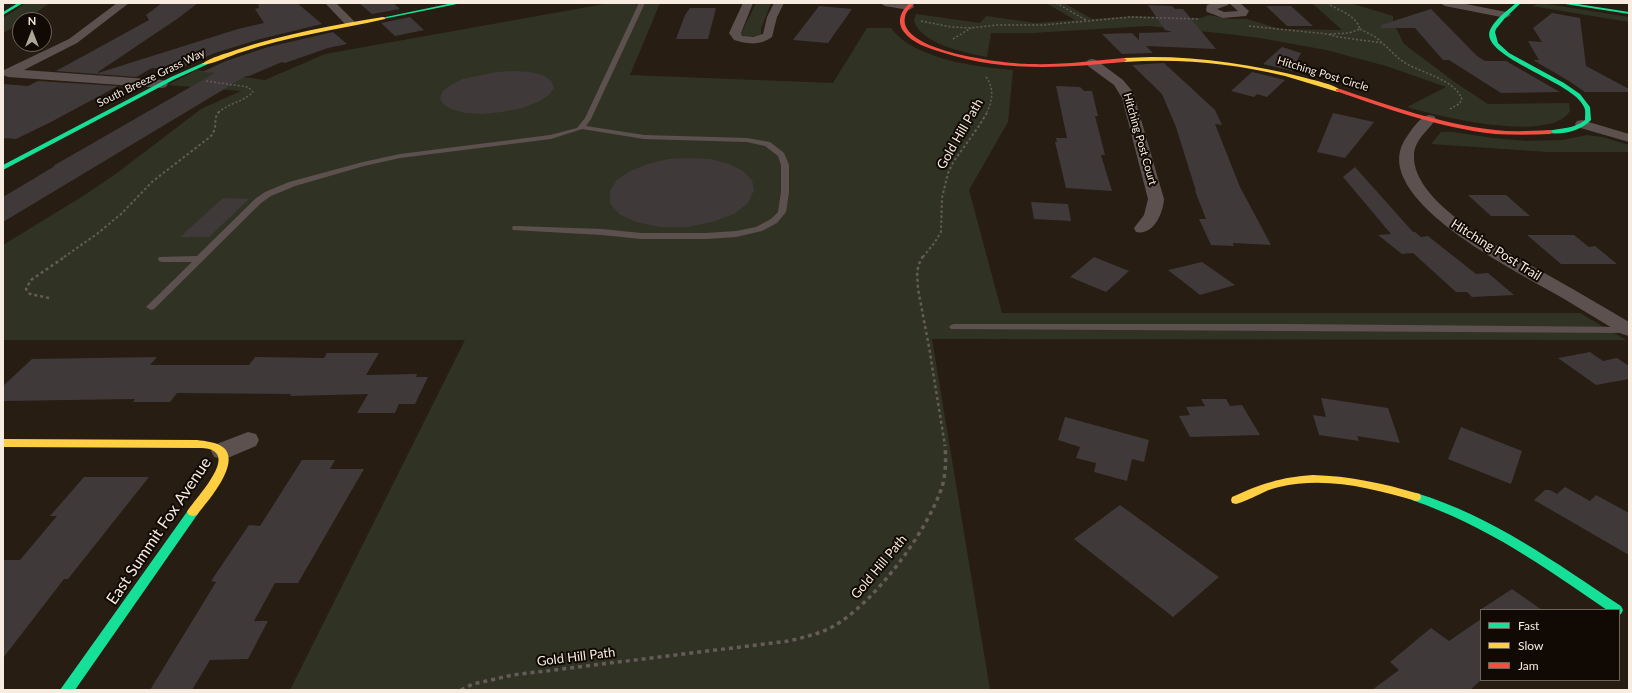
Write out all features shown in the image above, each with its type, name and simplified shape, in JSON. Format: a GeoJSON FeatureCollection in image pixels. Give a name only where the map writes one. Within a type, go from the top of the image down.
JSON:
{"type":"FeatureCollection","features":[{"type":"Feature","properties":{"kind":"street"},"geometry":{"type":"LineString","coordinates":[[3,14],[21,3]]}},
{"type":"Feature","properties":{"kind":"street"},"geometry":{"type":"LineString","coordinates":[[6,74],[73,41],[124,3]]}},
{"type":"Feature","properties":{"kind":"street"},"geometry":{"type":"LineString","coordinates":[[330,3],[350,24]]}},
{"type":"Feature","properties":{"kind":"street","name":"South Breeze Grass Way"},"geometry":{"type":"LineString","coordinates":[[3,168],[196,67],[249,48],[293,35],[460,3]]}},
{"type":"Feature","properties":{"kind":"street"},"geometry":{"type":"LineString","coordinates":[[748,3],[735,33],[738,38],[748,40],[762,39],[768,35],[772,17],[779,3]]}},
{"type":"Feature","properties":{"kind":"street"},"geometry":{"type":"LineString","coordinates":[[885,3],[911,5]]}},
{"type":"Feature","properties":{"kind":"street"},"geometry":{"type":"LineString","coordinates":[[1224,3],[1211,7],[1211,10],[1224,15],[1242,14],[1244,11],[1243,9],[1234,3]]}},
{"type":"Feature","properties":{"kind":"street"},"geometry":{"type":"LineString","coordinates":[[1445,3],[1506,15]]}},
{"type":"Feature","properties":{"kind":"street"},"geometry":{"type":"LineString","coordinates":[[1519,3],[1492,29],[1493,40],[1505,52],[1578,94],[1587,104],[1590,112],[1587,120],[1582,124]]}},
{"type":"Feature","properties":{"kind":"street"},"geometry":{"type":"LineString","coordinates":[[1561,3],[1629,13]]}},
{"type":"Feature","properties":{"kind":"street","name":"Hitching Post Circle"},"geometry":{"type":"LineString","coordinates":[[911,5],[901,17],[905,30],[923,43],[950,54],[980,61],[1022,65],[1060,66],[1141,58],[1202,60],[1242,65],[1276,72],[1310,81],[1429,120],[1473,129],[1518,133],[1556,132],[1582,124]]}},
{"type":"Feature","properties":{"kind":"street","name":"Hitching Post Court"},"geometry":{"type":"LineString","coordinates":[[1092,63],[1125,88],[1130,98],[1156,199],[1156,207],[1152,216],[1142,228]]}},
{"type":"Feature","properties":{"kind":"street"},"geometry":{"type":"LineString","coordinates":[[6,74],[162,84]]}},
{"type":"Feature","properties":{"kind":"street","name":"Hitching Post Trail"},"geometry":{"type":"LineString","coordinates":[[1429,120],[1413,136],[1407,151],[1406,159],[1409,173],[1430,202],[1455,225],[1481,243],[1629,330]]}},
{"type":"Feature","properties":{"kind":"street"},"geometry":{"type":"LineString","coordinates":[[1582,124],[1629,138]]}},
{"type":"Feature","properties":{"kind":"street"},"geometry":{"type":"LineString","coordinates":[[222,451],[248,440]]}},
{"type":"Feature","properties":{"kind":"street","name":"East Summit Fox Avenue"},"geometry":{"type":"LineString","coordinates":[[3,443],[192,444],[215,447],[222,451],[225,457],[225,464],[218,477],[67,690]]}},
{"type":"Feature","properties":{"kind":"street"},"geometry":{"type":"LineString","coordinates":[[1236,500],[1271,485],[1303,480],[1358,484],[1394,491],[1452,511],[1499,534],[1615,609]]}},
{"type":"Feature","properties":{"kind":"street"},"geometry":{"type":"LineString","coordinates":[[1620,612],[1629,618]]}},
{"type":"Feature","properties":{"kind":"lane"},"geometry":{"type":"LineString","coordinates":[[151,307],[258,201],[278,189],[303,180],[383,159],[550,137],[568,133],[581,127],[588,120],[642,3]]}},
{"type":"Feature","properties":{"kind":"lane"},"geometry":{"type":"LineString","coordinates":[[516,228],[602,232],[641,236],[706,236],[736,234],[758,229],[774,221],[782,212],[785,192],[785,165],[781,155],[767,144],[747,140],[644,137],[581,127]]}},
{"type":"Feature","properties":{"kind":"lane"},"geometry":{"type":"LineString","coordinates":[[162,259],[199,259]]}},
{"type":"Feature","properties":{"kind":"lane"},"geometry":{"type":"LineString","coordinates":[[954,327],[1287,327],[1629,330]]}},
{"type":"Feature","properties":{"kind":"path"},"geometry":{"type":"LineString","coordinates":[[1056,3],[1086,21]]}},
{"type":"Feature","properties":{"kind":"path"},"geometry":{"type":"LineString","coordinates":[[1327,3],[1353,18],[1360,25],[1360,29],[1383,43],[1388,50],[1405,63],[1446,82],[1458,91],[1462,98],[1461,102],[1449,109]]}},
{"type":"Feature","properties":{"kind":"path"},"geometry":{"type":"LineString","coordinates":[[917,20],[971,28],[996,25],[1043,25],[1138,17],[1201,19]]}},
{"type":"Feature","properties":{"kind":"path"},"geometry":{"type":"LineString","coordinates":[[1247,25],[1278,30],[1327,34],[1349,33],[1360,29]]}},
{"type":"Feature","properties":{"kind":"path"},"geometry":{"type":"LineString","coordinates":[[1327,34],[1338,38],[1383,43]]}},
{"type":"Feature","properties":{"kind":"path","name":"Gold Hill Path"},"geometry":{"type":"LineString","coordinates":[[460,690],[479,683],[513,675],[789,641],[821,632],[834,626],[859,607],[878,587],[914,542],[937,499],[945,474],[945,449],[928,336],[918,289],[918,275],[920,263],[927,250],[940,235],[942,228],[941,200],[948,173],[954,161],[980,125],[992,102],[992,88],[984,74]]}},
{"type":"Feature","properties":{"kind":"path"},"geometry":{"type":"LineString","coordinates":[[49,298],[33,296],[27,291],[27,286],[31,280],[112,222],[161,175],[216,131],[215,119],[218,113],[229,105],[250,95],[253,92],[253,90],[248,87],[202,81]]}},
{"type":"Feature","properties":{"kind":"green space"},"geometry":{"type":"Polygon","coordinates":[[[26,3],[50,3],[37,12],[12,12],[26,3]]]}},
{"type":"Feature","properties":{"kind":"green space"},"geometry":{"type":"Polygon","coordinates":[[[610,3],[660,3],[630,75],[833,83],[867,28],[891,28],[901,39],[914,47],[946,60],[981,67],[1013,70],[1008,122],[969,190],[1002,313],[1580,313],[1626,340],[932,339],[990,690],[290,690],[465,340],[3,340],[3,245],[83,196],[117,173],[201,109],[241,91],[168,85],[197,70],[265,80],[325,54],[610,3]]]}},
{"type":"Feature","properties":{"kind":"green space"},"geometry":{"type":"Polygon","coordinates":[[[756,3],[771,3],[761,29],[761,35],[744,37],[741,34],[756,3]]]}},
{"type":"Feature","properties":{"kind":"green space"},"geometry":{"type":"Polygon","coordinates":[[[1046,3],[1064,3],[1092,19],[1133,16],[1201,18],[1209,15],[1230,19],[1247,19],[1280,29],[1342,30],[1312,3],[1350,3],[1393,16],[1393,22],[1404,44],[1456,83],[1488,104],[1569,103],[1570,111],[1558,121],[1540,126],[1518,127],[1492,125],[1442,116],[1407,107],[1446,87],[1386,66],[1326,50],[1260,38],[1148,26],[1032,33],[991,33],[987,57],[945,46],[925,36],[918,29],[914,21],[916,14],[980,23],[986,16],[1036,23],[1075,20],[1046,3]]]}},
{"type":"Feature","properties":{"kind":"green space"},"geometry":{"type":"Polygon","coordinates":[[[1541,3],[1629,17],[1629,22],[1532,6],[1541,3]]]}},
{"type":"Feature","properties":{"kind":"green space"},"geometry":{"type":"Polygon","coordinates":[[[12,12],[12,28],[3,33],[3,18],[12,12]]]}},
{"type":"Feature","properties":{"kind":"green space"},"geometry":{"type":"Polygon","coordinates":[[[1441,132],[1453,132],[1526,141],[1562,140],[1587,135],[1602,137],[1629,145],[1629,152],[1548,152],[1431,144],[1441,132]]]}},
{"type":"Feature","properties":{"kind":"building"},"geometry":{"type":"Polygon","coordinates":[[[162,3],[198,3],[98,73],[238,29],[264,23],[255,9],[259,8],[258,3],[297,3],[322,24],[260,39],[215,53],[176,70],[152,68],[136,77],[56,71],[149,20],[146,15],[162,3]]]}},
{"type":"Feature","properties":{"kind":"building"},"geometry":{"type":"Polygon","coordinates":[[[359,3],[393,3],[400,9],[372,14],[359,3]]]}},
{"type":"Feature","properties":{"kind":"building"},"geometry":{"type":"Polygon","coordinates":[[[1148,5],[1172,6],[1175,9],[1183,9],[1216,49],[1146,46],[1153,53],[1122,54],[1102,34],[1132,33],[1139,40],[1139,33],[1172,32],[1165,30],[1148,5]]]}},
{"type":"Feature","properties":{"kind":"building"},"geometry":{"type":"Polygon","coordinates":[[[819,6],[852,9],[828,43],[793,40],[819,6]]]}},
{"type":"Feature","properties":{"kind":"building"},"geometry":{"type":"Polygon","coordinates":[[[1266,6],[1291,6],[1313,26],[1287,26],[1266,6]]]}},
{"type":"Feature","properties":{"kind":"building"},"geometry":{"type":"Polygon","coordinates":[[[690,8],[716,8],[708,39],[676,39],[685,15],[690,8]]]}},
{"type":"Feature","properties":{"kind":"building"},"geometry":{"type":"Polygon","coordinates":[[[1431,9],[1477,56],[1485,61],[1506,61],[1560,92],[1501,93],[1449,60],[1443,60],[1415,28],[1381,28],[1381,25],[1431,9]]]}},
{"type":"Feature","properties":{"kind":"building"},"geometry":{"type":"Polygon","coordinates":[[[1552,13],[1580,18],[1586,66],[1629,89],[1629,92],[1585,92],[1533,60],[1539,60],[1528,41],[1542,42],[1533,28],[1552,13]]]}},
{"type":"Feature","properties":{"kind":"building"},"geometry":{"type":"Polygon","coordinates":[[[410,17],[424,30],[395,36],[381,23],[410,17]]]}},
{"type":"Feature","properties":{"kind":"building"},"geometry":{"type":"Polygon","coordinates":[[[333,32],[347,44],[328,48],[285,63],[282,62],[246,76],[3,222],[3,197],[55,166],[53,166],[215,73],[202,72],[226,61],[268,47],[333,32]]]}},
{"type":"Feature","properties":{"kind":"building"},"geometry":{"type":"Polygon","coordinates":[[[1282,47],[1301,53],[1292,71],[1263,64],[1282,47]]]}},
{"type":"Feature","properties":{"kind":"building"},"geometry":{"type":"Polygon","coordinates":[[[1164,63],[1215,110],[1222,125],[1215,124],[1240,187],[1271,245],[1233,243],[1234,246],[1211,245],[1199,219],[1206,219],[1195,191],[1176,127],[1162,94],[1132,65],[1164,63]]]}},
{"type":"Feature","properties":{"kind":"building"},"geometry":{"type":"Polygon","coordinates":[[[513,71],[543,75],[551,81],[554,88],[549,95],[538,102],[522,108],[482,114],[465,113],[451,109],[443,104],[440,98],[443,91],[463,79],[496,72],[513,71]]]}},
{"type":"Feature","properties":{"kind":"building"},"geometry":{"type":"Polygon","coordinates":[[[1252,72],[1285,80],[1267,97],[1257,94],[1254,97],[1231,91],[1252,72]]]}},
{"type":"Feature","properties":{"kind":"building"},"geometry":{"type":"Polygon","coordinates":[[[38,81],[118,86],[16,139],[3,138],[3,84],[28,86],[38,81]]]}},
{"type":"Feature","properties":{"kind":"building"},"geometry":{"type":"Polygon","coordinates":[[[1056,86],[1080,87],[1084,91],[1092,91],[1098,116],[1095,116],[1105,155],[1101,155],[1112,191],[1066,188],[1055,142],[1057,142],[1056,138],[1067,138],[1056,86]]]}},
{"type":"Feature","properties":{"kind":"building"},"geometry":{"type":"Polygon","coordinates":[[[1333,113],[1374,122],[1345,158],[1317,152],[1333,113]]]}},
{"type":"Feature","properties":{"kind":"building"},"geometry":{"type":"Polygon","coordinates":[[[668,159],[711,159],[729,164],[743,171],[752,180],[754,190],[748,203],[734,214],[712,222],[687,227],[660,227],[636,222],[619,214],[610,203],[610,190],[617,180],[630,171],[648,164],[668,159]]]}},
{"type":"Feature","properties":{"kind":"building"},"geometry":{"type":"Polygon","coordinates":[[[1355,167],[1413,232],[1421,237],[1428,236],[1476,274],[1488,273],[1514,295],[1472,297],[1467,292],[1456,292],[1413,253],[1402,254],[1378,235],[1391,234],[1343,177],[1355,167]]]}},
{"type":"Feature","properties":{"kind":"building"},"geometry":{"type":"Polygon","coordinates":[[[1468,195],[1506,195],[1530,216],[1491,216],[1468,195]]]}},
{"type":"Feature","properties":{"kind":"building"},"geometry":{"type":"Polygon","coordinates":[[[223,198],[249,199],[209,237],[180,237],[223,198]]]}},
{"type":"Feature","properties":{"kind":"building"},"geometry":{"type":"Polygon","coordinates":[[[1031,202],[1068,204],[1071,221],[1034,219],[1031,202]]]}},
{"type":"Feature","properties":{"kind":"building"},"geometry":{"type":"Polygon","coordinates":[[[1527,235],[1574,235],[1589,247],[1595,246],[1617,264],[1561,264],[1527,235]]]}},
{"type":"Feature","properties":{"kind":"building"},"geometry":{"type":"Polygon","coordinates":[[[1094,257],[1129,271],[1106,292],[1070,277],[1094,257]]]}},
{"type":"Feature","properties":{"kind":"building"},"geometry":{"type":"Polygon","coordinates":[[[1202,262],[1235,285],[1200,295],[1168,270],[1202,262]]]}},
{"type":"Feature","properties":{"kind":"building"},"geometry":{"type":"Polygon","coordinates":[[[1590,352],[1603,361],[1617,358],[1629,366],[1629,379],[1596,385],[1558,358],[1590,352]]]}},
{"type":"Feature","properties":{"kind":"building"},"geometry":{"type":"Polygon","coordinates":[[[327,353],[379,353],[366,375],[417,374],[416,377],[428,377],[415,404],[399,404],[395,413],[357,413],[368,394],[290,396],[291,394],[177,393],[170,402],[133,402],[135,399],[3,401],[3,386],[32,359],[157,357],[150,365],[249,365],[255,357],[324,358],[327,353]]]}},
{"type":"Feature","properties":{"kind":"building"},"geometry":{"type":"Polygon","coordinates":[[[1321,398],[1388,408],[1400,443],[1357,436],[1359,441],[1319,435],[1313,415],[1326,417],[1321,398]]]}},
{"type":"Feature","properties":{"kind":"building"},"geometry":{"type":"Polygon","coordinates":[[[1201,399],[1226,399],[1230,406],[1242,405],[1260,435],[1190,437],[1179,416],[1190,415],[1186,407],[1205,406],[1201,399]]]}},
{"type":"Feature","properties":{"kind":"building"},"geometry":{"type":"Polygon","coordinates":[[[1065,417],[1149,440],[1144,462],[1132,459],[1127,481],[1094,472],[1096,463],[1076,458],[1080,447],[1058,440],[1065,417]]]}},
{"type":"Feature","properties":{"kind":"building"},"geometry":{"type":"Polygon","coordinates":[[[1461,427],[1522,451],[1511,484],[1448,459],[1461,427]]]}},
{"type":"Feature","properties":{"kind":"building"},"geometry":{"type":"Polygon","coordinates":[[[302,460],[335,460],[330,469],[364,469],[298,583],[275,583],[254,621],[268,621],[248,659],[210,660],[192,690],[150,690],[216,582],[211,581],[249,525],[260,526],[302,460]]]}},
{"type":"Feature","properties":{"kind":"building"},"geometry":{"type":"Polygon","coordinates":[[[84,477],[149,477],[68,579],[64,579],[3,658],[3,560],[20,560],[57,516],[50,516],[84,477]]]}},
{"type":"Feature","properties":{"kind":"building"},"geometry":{"type":"Polygon","coordinates":[[[1565,487],[1590,501],[1596,495],[1629,513],[1629,555],[1534,500],[1545,490],[1550,490],[1557,494],[1565,487]]]}},
{"type":"Feature","properties":{"kind":"building"},"geometry":{"type":"Polygon","coordinates":[[[1120,505],[1219,577],[1173,617],[1074,539],[1120,505]]]}},
{"type":"Feature","properties":{"kind":"building"},"geometry":{"type":"Polygon","coordinates":[[[1512,589],[1541,609],[1482,609],[1512,589]]]}},
{"type":"Feature","properties":{"kind":"building"},"geometry":{"type":"Polygon","coordinates":[[[1480,620],[1480,681],[1470,690],[1372,690],[1399,670],[1390,662],[1431,628],[1449,641],[1480,620]]]}},
{"type":"Feature","properties":{"kind":"traffic: fast"},"geometry":{"type":"LineString","coordinates":[[3,14],[21,3]]}},
{"type":"Feature","properties":{"kind":"traffic: fast"},"geometry":{"type":"LineString","coordinates":[[383,18],[460,3]]}},
{"type":"Feature","properties":{"kind":"traffic: fast"},"geometry":{"type":"LineString","coordinates":[[1519,3],[1503,17],[1493,29],[1492,32],[1495,43],[1507,54],[1562,84],[1578,95],[1587,107],[1588,120],[1580,126],[1550,132]]}},
{"type":"Feature","properties":{"kind":"traffic: fast"},"geometry":{"type":"LineString","coordinates":[[1561,3],[1629,13]]}},
{"type":"Feature","properties":{"kind":"traffic: fast"},"geometry":{"type":"LineString","coordinates":[[3,168],[173,78],[205,64]]}},
{"type":"Feature","properties":{"kind":"traffic: fast"},"geometry":{"type":"LineString","coordinates":[[1416,497],[1443,506],[1495,531],[1616,609]]}},
{"type":"Feature","properties":{"kind":"traffic: fast"},"geometry":{"type":"LineString","coordinates":[[67,690],[193,512]]}},
{"type":"Feature","properties":{"kind":"traffic: slow"},"geometry":{"type":"LineString","coordinates":[[205,64],[226,55],[270,41],[383,18]]}},
{"type":"Feature","properties":{"kind":"traffic: slow"},"geometry":{"type":"LineString","coordinates":[[1124,60],[1151,58],[1206,60],[1286,75],[1338,90]]}},
{"type":"Feature","properties":{"kind":"traffic: slow"},"geometry":{"type":"LineString","coordinates":[[3,443],[197,444],[219,449],[224,457],[220,473],[209,491],[193,512]]}},
{"type":"Feature","properties":{"kind":"traffic: slow"},"geometry":{"type":"LineString","coordinates":[[1236,500],[1279,483],[1313,479],[1348,481],[1366,484],[1416,497]]}},
{"type":"Feature","properties":{"kind":"traffic: jam"},"geometry":{"type":"LineString","coordinates":[[913,3],[904,12],[902,19],[903,27],[906,31],[920,42],[960,57],[1006,65],[1030,66],[1124,60]]}},
{"type":"Feature","properties":{"kind":"traffic: jam"},"geometry":{"type":"LineString","coordinates":[[1338,90],[1390,108],[1442,123],[1495,132],[1550,132]]}}]}
